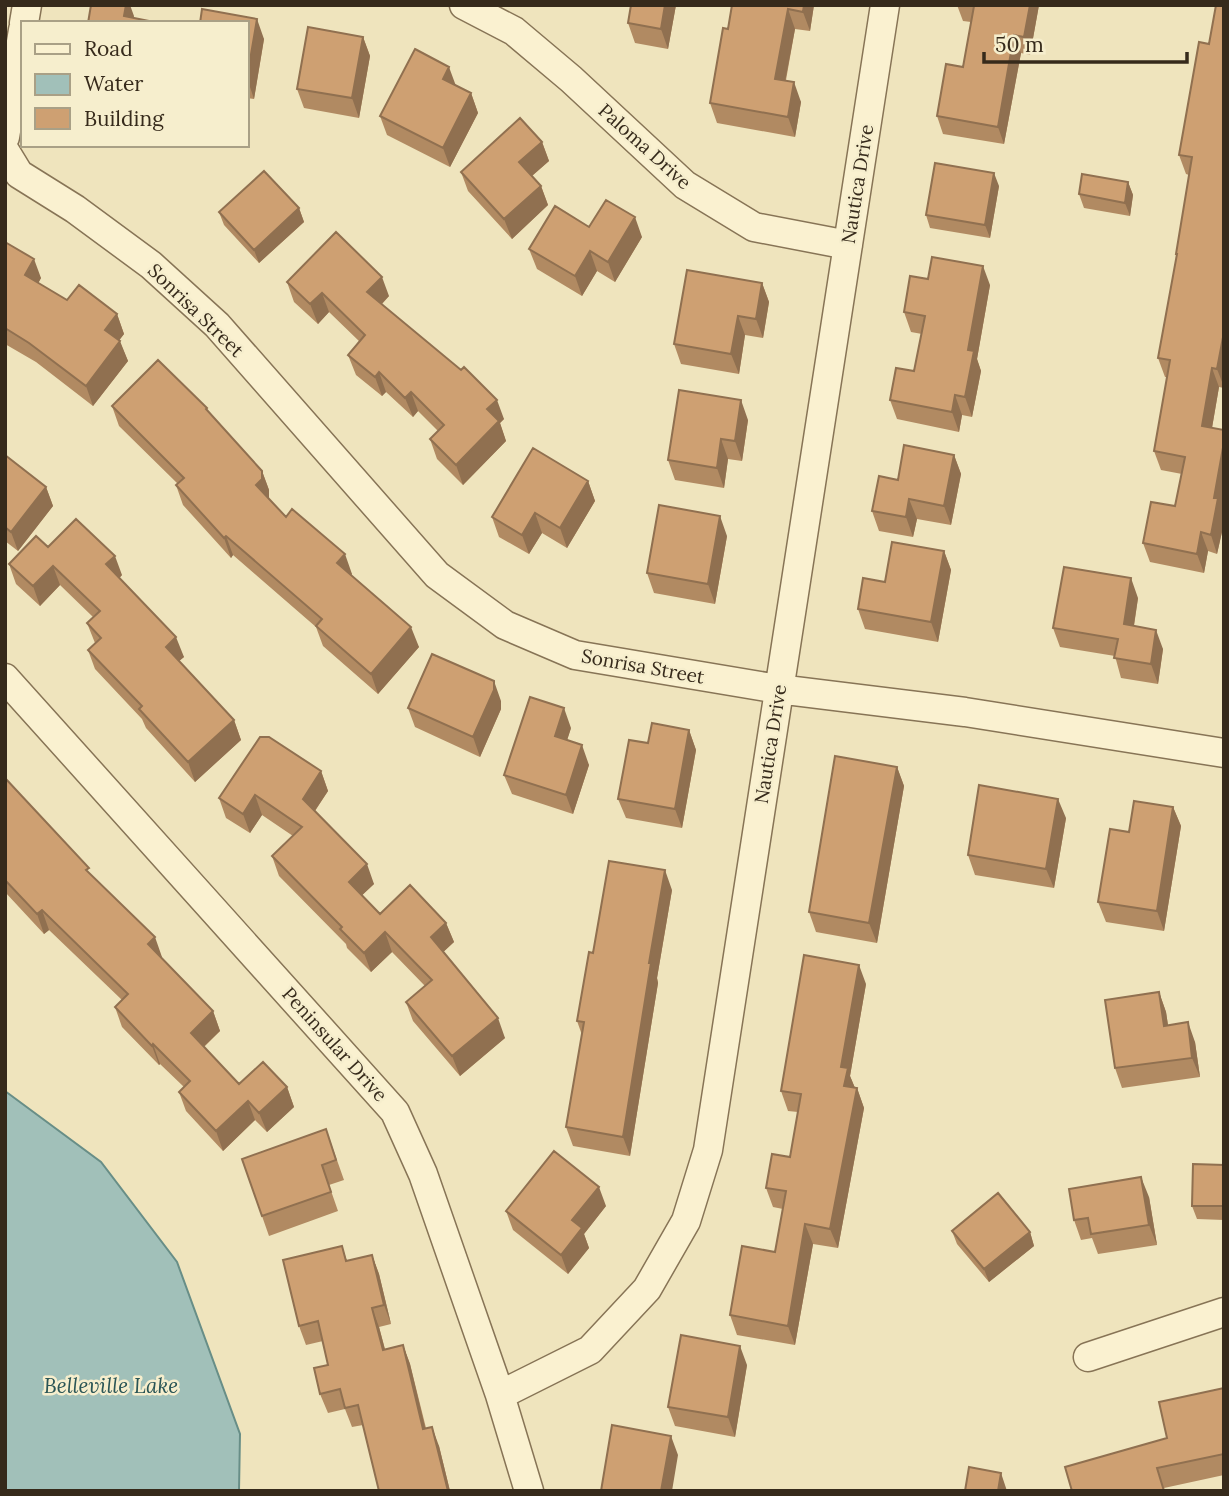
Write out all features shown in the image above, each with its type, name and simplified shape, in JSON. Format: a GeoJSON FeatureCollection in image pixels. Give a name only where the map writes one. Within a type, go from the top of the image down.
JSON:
{"type":"FeatureCollection","features":[{"type":"Feature","properties":{"kind":"street","name":"Paloma Drive"},"geometry":{"type":"LineString","coordinates":[[464,5],[514,31],[571,79],[685,186],[754,227],[848,245]]}},
{"type":"Feature","properties":{"kind":"street","name":"Nautica Drive"},"geometry":{"type":"LineString","coordinates":[[500,1395],[590,1350],[647,1289],[686,1221],[708,1150],[885,5]]}},
{"type":"Feature","properties":{"kind":"street"},"geometry":{"type":"LineString","coordinates":[[5,137],[21,42]]}},
{"type":"Feature","properties":{"kind":"street","name":"Sonrisa Street"},"geometry":{"type":"LineString","coordinates":[[5,151],[19,174],[75,209],[151,265],[217,326],[437,575],[505,625],[575,655],[778,688],[965,712],[1224,753]]}},
{"type":"Feature","properties":{"kind":"street","name":"Peninsular Drive"},"geometry":{"type":"LineString","coordinates":[[5,678],[395,1112],[423,1174],[500,1395],[529,1491]]}},
{"type":"Feature","properties":{"kind":"street"},"geometry":{"type":"LineString","coordinates":[[1088,1357],[1224,1312]]}},
{"type":"Feature","properties":{"kind":"water","name":"Belleville Lake"},"geometry":{"type":"Polygon","coordinates":[[[5,1091],[101,1162],[177,1262],[240,1434],[239,1491],[5,1491],[5,1091]]]}},
{"type":"Feature","properties":{"kind":"building"},"geometry":{"type":"Polygon","coordinates":[[[91,5],[126,5],[124,16],[149,21],[88,21],[91,5]]]}},
{"type":"Feature","properties":{"kind":"building"},"geometry":{"type":"Polygon","coordinates":[[[631,5],[665,5],[661,29],[628,23],[631,5]]]}},
{"type":"Feature","properties":{"kind":"building"},"geometry":{"type":"Polygon","coordinates":[[[732,5],[804,5],[803,12],[788,9],[775,79],[794,82],[788,117],[710,103],[723,28],[728,29],[732,5]]]}},
{"type":"Feature","properties":{"kind":"building"},"geometry":{"type":"Polygon","coordinates":[[[969,5],[1030,5],[1024,37],[1014,35],[998,127],[937,116],[946,64],[963,67],[974,6],[969,5]]]}},
{"type":"Feature","properties":{"kind":"building"},"geometry":{"type":"Polygon","coordinates":[[[1216,5],[1224,5],[1224,332],[1217,369],[1212,368],[1202,426],[1224,430],[1224,442],[1214,498],[1218,498],[1211,535],[1201,532],[1197,554],[1143,543],[1151,502],[1175,506],[1185,457],[1154,451],[1170,360],[1158,358],[1192,157],[1179,155],[1199,42],[1209,44],[1216,5]]]}},
{"type":"Feature","properties":{"kind":"building"},"geometry":{"type":"Polygon","coordinates":[[[202,9],[257,19],[248,72],[248,21],[200,21],[202,9]]]}},
{"type":"Feature","properties":{"kind":"building"},"geometry":{"type":"Polygon","coordinates":[[[308,27],[363,37],[352,98],[297,89],[308,27]]]}},
{"type":"Feature","properties":{"kind":"building"},"geometry":{"type":"Polygon","coordinates":[[[415,49],[449,67],[443,79],[471,93],[443,148],[380,116],[415,49]]]}},
{"type":"Feature","properties":{"kind":"building"},"geometry":{"type":"Polygon","coordinates":[[[520,118],[542,142],[519,162],[541,186],[504,219],[461,172],[520,118]]]}},
{"type":"Feature","properties":{"kind":"building"},"geometry":{"type":"Polygon","coordinates":[[[935,163],[994,173],[985,225],[926,215],[935,163]]]}},
{"type":"Feature","properties":{"kind":"building"},"geometry":{"type":"Polygon","coordinates":[[[264,171],[299,208],[254,250],[219,212],[264,171]]]}},
{"type":"Feature","properties":{"kind":"building"},"geometry":{"type":"Polygon","coordinates":[[[1082,174],[1128,182],[1125,203],[1079,194],[1082,174]]]}},
{"type":"Feature","properties":{"kind":"building"},"geometry":{"type":"Polygon","coordinates":[[[606,200],[635,217],[608,262],[590,251],[575,276],[529,249],[555,206],[589,227],[606,200]]]}},
{"type":"Feature","properties":{"kind":"building"},"geometry":{"type":"Polygon","coordinates":[[[336,232],[382,277],[367,292],[461,370],[464,367],[497,400],[487,409],[499,421],[456,465],[430,439],[444,425],[411,392],[405,398],[379,372],[375,377],[348,355],[365,335],[322,293],[310,304],[287,282],[336,232]]]}},
{"type":"Feature","properties":{"kind":"building"},"geometry":{"type":"Polygon","coordinates":[[[5,242],[34,259],[25,275],[67,300],[79,285],[117,314],[105,330],[120,341],[86,386],[5,328],[5,242]]]}},
{"type":"Feature","properties":{"kind":"building"},"geometry":{"type":"Polygon","coordinates":[[[932,257],[983,266],[968,350],[974,351],[965,397],[955,395],[952,412],[890,400],[896,368],[914,371],[925,316],[904,312],[910,276],[928,279],[932,257]]]}},
{"type":"Feature","properties":{"kind":"building"},"geometry":{"type":"Polygon","coordinates":[[[687,270],[762,283],[756,319],[738,316],[731,354],[674,344],[687,270]]]}},
{"type":"Feature","properties":{"kind":"building"},"geometry":{"type":"Polygon","coordinates":[[[158,360],[207,408],[262,471],[262,479],[256,485],[286,517],[292,509],[345,554],[337,563],[411,627],[371,674],[316,626],[322,619],[226,536],[224,538],[176,485],[184,478],[112,406],[158,360]]]}},
{"type":"Feature","properties":{"kind":"building"},"geometry":{"type":"Polygon","coordinates":[[[679,390],[741,400],[735,441],[721,439],[717,468],[668,460],[679,390]]]}},
{"type":"Feature","properties":{"kind":"building"},"geometry":{"type":"Polygon","coordinates":[[[904,445],[954,455],[944,506],[909,499],[906,517],[872,511],[879,476],[898,480],[904,445]]]}},
{"type":"Feature","properties":{"kind":"building"},"geometry":{"type":"Polygon","coordinates":[[[533,448],[588,481],[560,528],[535,513],[522,535],[492,517],[533,448]]]}},
{"type":"Feature","properties":{"kind":"building"},"geometry":{"type":"Polygon","coordinates":[[[5,455],[46,487],[11,532],[5,527],[5,455]]]}},
{"type":"Feature","properties":{"kind":"building"},"geometry":{"type":"Polygon","coordinates":[[[659,505],[720,516],[708,584],[647,573],[659,505]]]}},
{"type":"Feature","properties":{"kind":"building"},"geometry":{"type":"Polygon","coordinates":[[[76,519],[115,556],[106,564],[176,637],[166,647],[234,720],[188,762],[139,709],[142,706],[88,650],[101,638],[87,623],[100,611],[53,566],[33,586],[9,564],[36,536],[48,547],[76,519]]]}},
{"type":"Feature","properties":{"kind":"building"},"geometry":{"type":"Polygon","coordinates":[[[892,542],[944,551],[931,622],[858,609],[863,578],[885,582],[892,542]]]}},
{"type":"Feature","properties":{"kind":"building"},"geometry":{"type":"Polygon","coordinates":[[[1064,567],[1131,578],[1124,624],[1156,630],[1151,664],[1114,658],[1118,639],[1053,628],[1064,567]]]}},
{"type":"Feature","properties":{"kind":"building"},"geometry":{"type":"Polygon","coordinates":[[[432,654],[494,681],[494,690],[473,737],[408,708],[432,654]]]}},
{"type":"Feature","properties":{"kind":"building"},"geometry":{"type":"Polygon","coordinates":[[[530,697],[564,708],[555,736],[582,745],[566,795],[504,775],[530,697]]]}},
{"type":"Feature","properties":{"kind":"building"},"geometry":{"type":"Polygon","coordinates":[[[652,723],[689,730],[675,809],[618,799],[629,740],[648,743],[652,723]]]}},
{"type":"Feature","properties":{"kind":"building"},"geometry":{"type":"Polygon","coordinates":[[[260,737],[269,737],[321,771],[303,799],[367,864],[349,882],[380,914],[410,885],[446,923],[431,937],[498,1018],[452,1056],[406,1002],[432,980],[385,932],[364,953],[272,856],[302,827],[255,795],[243,814],[219,798],[260,737]]]}},
{"type":"Feature","properties":{"kind":"building"},"geometry":{"type":"Polygon","coordinates":[[[835,756],[897,767],[869,923],[809,912],[835,756]]]}},
{"type":"Feature","properties":{"kind":"building"},"geometry":{"type":"Polygon","coordinates":[[[5,778],[89,868],[86,870],[155,937],[148,944],[213,1011],[191,1033],[239,1084],[263,1062],[287,1087],[259,1113],[248,1101],[216,1131],[179,1092],[190,1081],[115,1007],[128,994],[42,910],[37,914],[5,880],[5,778]]]}},
{"type":"Feature","properties":{"kind":"building"},"geometry":{"type":"Polygon","coordinates":[[[979,785],[1058,799],[1046,869],[968,855],[979,785]]]}},
{"type":"Feature","properties":{"kind":"building"},"geometry":{"type":"Polygon","coordinates":[[[1134,801],[1173,807],[1157,911],[1098,902],[1110,829],[1129,832],[1134,801]]]}},
{"type":"Feature","properties":{"kind":"building"},"geometry":{"type":"Polygon","coordinates":[[[609,861],[665,870],[623,1137],[566,1127],[584,1022],[577,1021],[589,952],[593,953],[609,861]]]}},
{"type":"Feature","properties":{"kind":"building"},"geometry":{"type":"Polygon","coordinates":[[[804,955],[859,965],[841,1067],[848,1068],[844,1086],[857,1088],[830,1229],[805,1224],[788,1326],[730,1315],[742,1246],[775,1252],[786,1191],[766,1188],[772,1154],[790,1157],[801,1094],[781,1091],[804,955]]]}},
{"type":"Feature","properties":{"kind":"building"},"geometry":{"type":"Polygon","coordinates":[[[1159,992],[1164,1026],[1188,1022],[1192,1058],[1115,1068],[1105,1000],[1159,992]]]}},
{"type":"Feature","properties":{"kind":"building"},"geometry":{"type":"Polygon","coordinates":[[[326,1129],[336,1160],[322,1165],[331,1192],[262,1216],[242,1159],[326,1129]]]}},
{"type":"Feature","properties":{"kind":"building"},"geometry":{"type":"Polygon","coordinates":[[[554,1151],[599,1187],[572,1220],[582,1228],[561,1255],[506,1211],[554,1151]]]}},
{"type":"Feature","properties":{"kind":"building"},"geometry":{"type":"Polygon","coordinates":[[[1193,1164],[1224,1165],[1224,1206],[1192,1206],[1193,1164]]]}},
{"type":"Feature","properties":{"kind":"building"},"geometry":{"type":"Polygon","coordinates":[[[1141,1177],[1149,1225],[1091,1234],[1088,1218],[1074,1220],[1069,1189],[1141,1177]]]}},
{"type":"Feature","properties":{"kind":"building"},"geometry":{"type":"Polygon","coordinates":[[[998,1193],[1030,1232],[984,1269],[952,1231],[998,1193]]]}},
{"type":"Feature","properties":{"kind":"building"},"geometry":{"type":"Polygon","coordinates":[[[342,1246],[346,1261],[372,1255],[384,1305],[372,1308],[383,1350],[403,1345],[423,1429],[432,1427],[448,1491],[379,1491],[358,1405],[345,1408],[340,1389],[320,1394],[314,1368],[328,1365],[318,1321],[299,1326],[283,1260],[342,1246]]]}},
{"type":"Feature","properties":{"kind":"building"},"geometry":{"type":"Polygon","coordinates":[[[681,1335],[740,1346],[728,1417],[668,1407],[681,1335]]]}},
{"type":"Feature","properties":{"kind":"building"},"geometry":{"type":"Polygon","coordinates":[[[1224,1388],[1224,1454],[1157,1468],[1164,1491],[1072,1491],[1065,1467],[1167,1438],[1159,1402],[1224,1388]]]}},
{"type":"Feature","properties":{"kind":"building"},"geometry":{"type":"Polygon","coordinates":[[[612,1425],[671,1436],[661,1491],[601,1491],[612,1425]]]}},
{"type":"Feature","properties":{"kind":"building"},"geometry":{"type":"Polygon","coordinates":[[[969,1467],[1001,1473],[998,1491],[965,1491],[969,1467]]]}}]}
